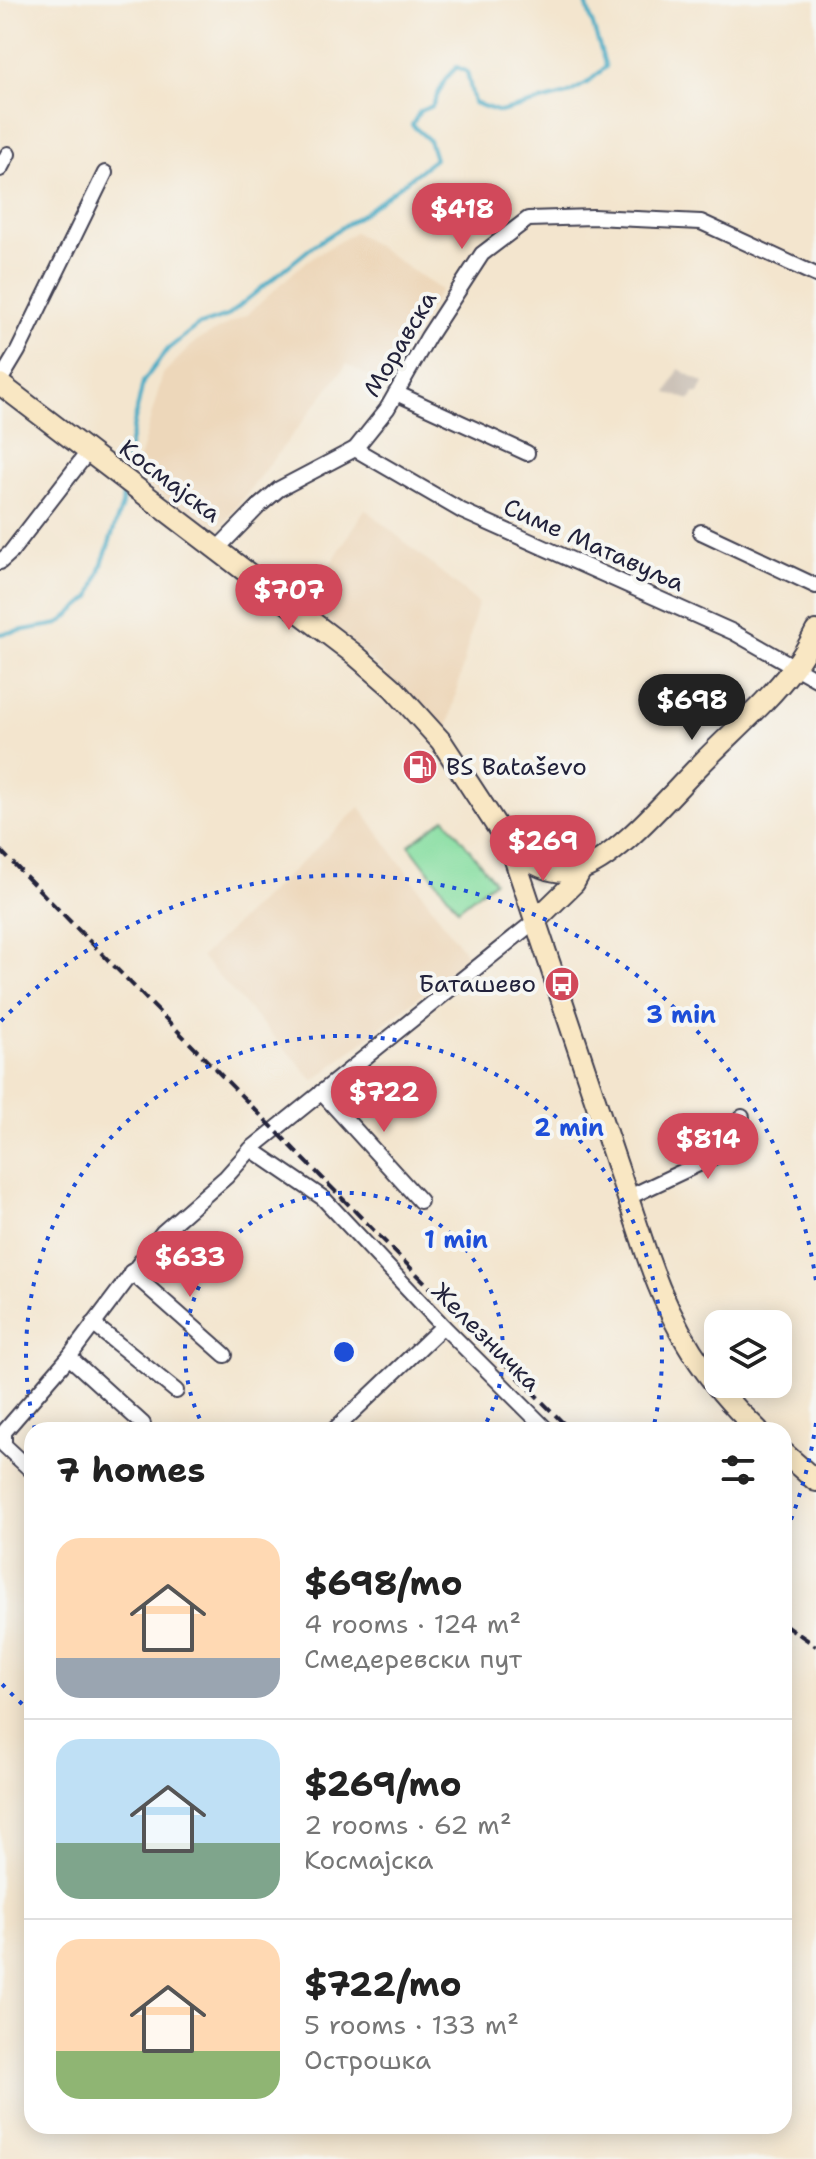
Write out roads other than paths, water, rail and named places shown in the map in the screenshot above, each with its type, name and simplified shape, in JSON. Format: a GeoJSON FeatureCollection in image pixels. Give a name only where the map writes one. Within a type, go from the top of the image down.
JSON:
{"type":"FeatureCollection","features":[{"type":"Feature","properties":{"kind":"main road","name":"Космајска"},"geometry":{"type":"LineString","coordinates":[[0,382],[354,654],[393,688],[441,741],[511,848],[653,1273],[689,1349],[710,1379],[750,1422]]}},
{"type":"Feature","properties":{"kind":"main road"},"geometry":{"type":"LineString","coordinates":[[511,848],[532,864],[565,872],[581,870],[611,852],[671,795],[794,667],[816,631]]}},
{"type":"Feature","properties":{"kind":"main road"},"geometry":{"type":"LineString","coordinates":[[536,920],[574,883],[581,870]]}},
{"type":"Feature","properties":{"kind":"main road"},"geometry":{"type":"LineString","coordinates":[[792,1460],[816,1481]]}},
{"type":"Feature","properties":{"kind":"street"},"geometry":{"type":"LineString","coordinates":[[0,169],[8,154]]}},
{"type":"Feature","properties":{"kind":"street"},"geometry":{"type":"LineString","coordinates":[[0,382],[105,173]]}},
{"type":"Feature","properties":{"kind":"street","name":"Моравска"},"geometry":{"type":"LineString","coordinates":[[217,549],[279,489],[355,449],[387,409],[428,337],[482,254],[528,219],[593,217],[701,222],[816,275]]}},
{"type":"Feature","properties":{"kind":"street"},"geometry":{"type":"LineString","coordinates":[[396,393],[527,453]]}},
{"type":"Feature","properties":{"kind":"street","name":"Симе Матавуља"},"geometry":{"type":"LineString","coordinates":[[355,449],[462,511],[733,632],[816,679]]}},
{"type":"Feature","properties":{"kind":"street"},"geometry":{"type":"LineString","coordinates":[[0,562],[88,452]]}},
{"type":"Feature","properties":{"kind":"street"},"geometry":{"type":"LineString","coordinates":[[701,532],[816,586]]}},
{"type":"Feature","properties":{"kind":"street"},"geometry":{"type":"LineString","coordinates":[[24,1464],[4,1445],[3,1436],[69,1357],[163,1232],[226,1177],[251,1149],[536,920]]}},
{"type":"Feature","properties":{"kind":"street"},"geometry":{"type":"LineString","coordinates":[[321,1092],[420,1201]]}},
{"type":"Feature","properties":{"kind":"street"},"geometry":{"type":"LineString","coordinates":[[627,1198],[728,1150],[742,1117]]}},
{"type":"Feature","properties":{"kind":"street","name":"Железничка"},"geometry":{"type":"LineString","coordinates":[[251,1149],[323,1198],[443,1326],[539,1422]]}},
{"type":"Feature","properties":{"kind":"street"},"geometry":{"type":"LineString","coordinates":[[131,1272],[225,1355]]}},
{"type":"Feature","properties":{"kind":"street"},"geometry":{"type":"LineString","coordinates":[[93,1324],[176,1391]]}},
{"type":"Feature","properties":{"kind":"street"},"geometry":{"type":"LineString","coordinates":[[342,1422],[443,1326]]}},
{"type":"Feature","properties":{"kind":"street"},"geometry":{"type":"LineString","coordinates":[[69,1357],[141,1422]]}},
{"type":"Feature","properties":{"kind":"waterway"},"geometry":{"type":"LineString","coordinates":[[125,466],[143,382],[168,349],[197,326],[227,316],[313,246],[364,213],[435,159],[429,140],[412,125],[420,111],[432,106],[446,78],[457,67],[467,72],[474,103],[500,112],[567,94],[606,67],[585,0]]}},
{"type":"Feature","properties":{"kind":"waterway"},"geometry":{"type":"LineString","coordinates":[[0,634],[59,624],[91,597],[122,505],[123,493]]}},
{"type":"Feature","properties":{"kind":"railway"},"geometry":{"type":"LineString","coordinates":[[0,850],[562,1422]]}},
{"type":"Feature","properties":{"kind":"railway"},"geometry":{"type":"LineString","coordinates":[[792,1630],[816,1646]]}},
{"type":"Feature","properties":{"kind":"place","name":"BS Bataševo"},"geometry":{"type":"Point","coordinates":[420,767]}},
{"type":"Feature","properties":{"kind":"place","name":"Баташево"},"geometry":{"type":"Point","coordinates":[562,984]}}]}
